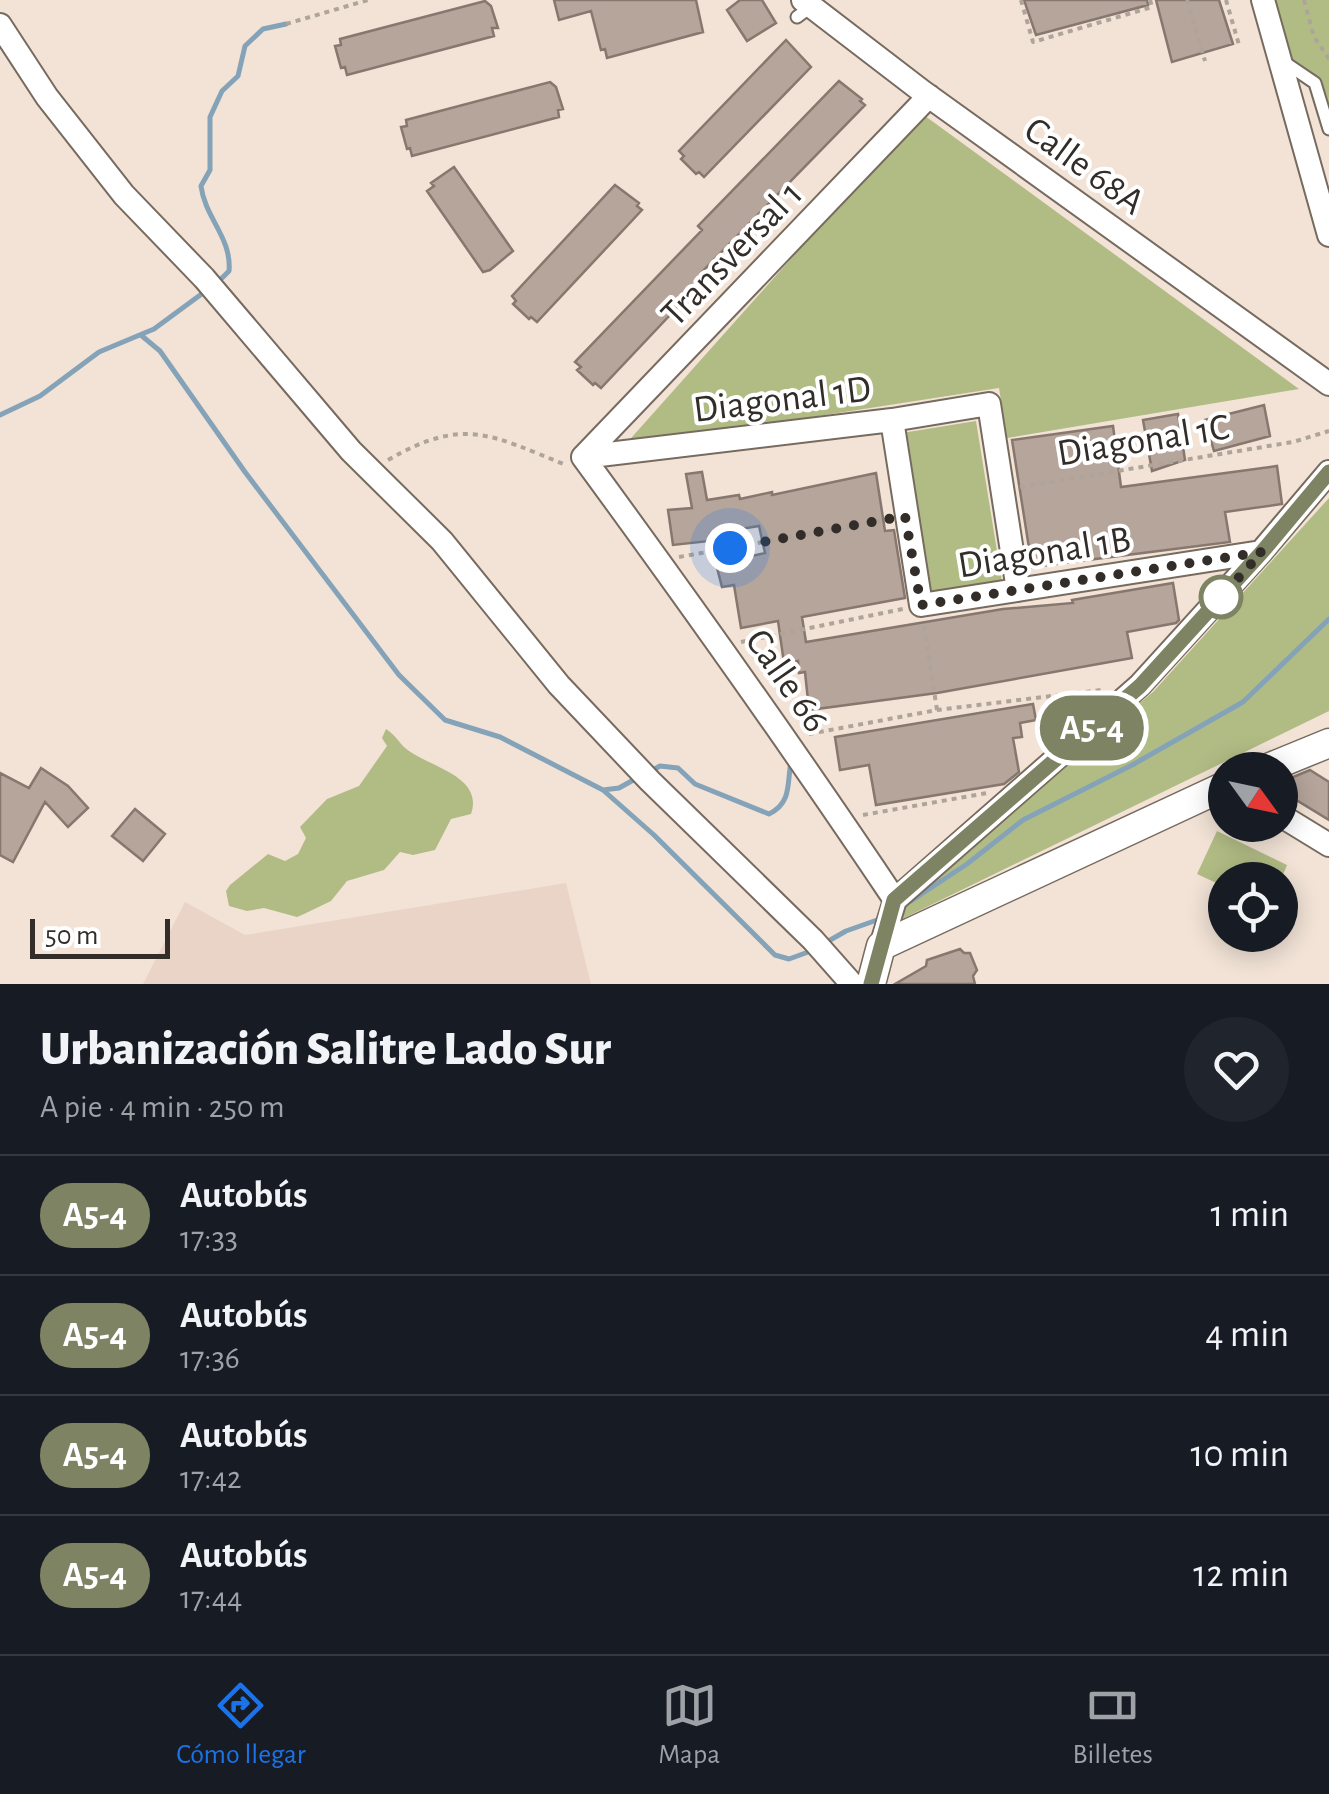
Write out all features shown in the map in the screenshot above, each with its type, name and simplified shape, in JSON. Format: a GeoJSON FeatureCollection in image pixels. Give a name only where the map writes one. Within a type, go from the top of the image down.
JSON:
{"type":"FeatureCollection","features":[{"type":"Feature","properties":{"kind":"street"},"geometry":{"type":"LineString","coordinates":[[1264,0],[1329,235]]}},
{"type":"Feature","properties":{"kind":"street","name":"Calle 68A"},"geometry":{"type":"LineString","coordinates":[[803,8],[1329,384]]}},
{"type":"Feature","properties":{"kind":"street"},"geometry":{"type":"LineString","coordinates":[[0,26],[46,97],[124,195],[212,287],[351,451],[442,541],[559,685],[852,984]]}},
{"type":"Feature","properties":{"kind":"street","name":"Transversal 1"},"geometry":{"type":"LineString","coordinates":[[589,465],[929,96]]}},
{"type":"Feature","properties":{"kind":"street","name":"Diagonal 1D"},"geometry":{"type":"LineString","coordinates":[[589,465],[989,404],[1001,490]]}},
{"type":"Feature","properties":{"kind":"street"},"geometry":{"type":"LineString","coordinates":[[892,420],[921,605]]}},
{"type":"Feature","properties":{"kind":"street","name":"Calle 66"},"geometry":{"type":"LineString","coordinates":[[589,465],[722,646],[894,900]]}},
{"type":"Feature","properties":{"kind":"street"},"geometry":{"type":"LineString","coordinates":[[871,984],[894,900],[1140,686],[1329,472]]}},
{"type":"Feature","properties":{"kind":"street"},"geometry":{"type":"LineString","coordinates":[[1001,490],[1018,590]]}},
{"type":"Feature","properties":{"kind":"street","name":"Diagonal 1B"},"geometry":{"type":"LineString","coordinates":[[921,605],[1262,552]]}},
{"type":"Feature","properties":{"kind":"street"},"geometry":{"type":"LineString","coordinates":[[1298,756],[1329,743]]}},
{"type":"Feature","properties":{"kind":"street"},"geometry":{"type":"LineString","coordinates":[[881,946],[1208,794]]}},
{"type":"Feature","properties":{"kind":"street"},"geometry":{"type":"LineString","coordinates":[[1298,826],[1329,845]]}},
{"type":"Feature","properties":{"kind":"lane"},"geometry":{"type":"LineString","coordinates":[[1280,60],[1315,83],[1329,129]]}},
{"type":"Feature","properties":{"kind":"path"},"geometry":{"type":"LineString","coordinates":[[286,24],[368,0]]}},
{"type":"Feature","properties":{"kind":"path"},"geometry":{"type":"LineString","coordinates":[[1021,0],[1032,42],[1152,7],[1150,0]]}},
{"type":"Feature","properties":{"kind":"path"},"geometry":{"type":"LineString","coordinates":[[1186,0],[1204,61]]}},
{"type":"Feature","properties":{"kind":"path"},"geometry":{"type":"LineString","coordinates":[[1226,0],[1240,45]]}},
{"type":"Feature","properties":{"kind":"path"},"geometry":{"type":"LineString","coordinates":[[1304,0],[1314,37],[1329,59]]}},
{"type":"Feature","properties":{"kind":"path"},"geometry":{"type":"LineString","coordinates":[[375,474],[386,462],[424,441],[475,432],[497,437],[533,454],[589,465]]}},
{"type":"Feature","properties":{"kind":"path","name":"Diagonal 1C"},"geometry":{"type":"LineString","coordinates":[[1001,490],[1293,442],[1329,432]]}},
{"type":"Feature","properties":{"kind":"path"},"geometry":{"type":"LineString","coordinates":[[660,560],[905,516]]}},
{"type":"Feature","properties":{"kind":"path"},"geometry":{"type":"LineString","coordinates":[[921,605],[937,710]]}},
{"type":"Feature","properties":{"kind":"path","name":"Diagonal 1B"},"geometry":{"type":"LineString","coordinates":[[722,646],[921,605]]}},
{"type":"Feature","properties":{"kind":"path"},"geometry":{"type":"LineString","coordinates":[[786,738],[937,710],[1103,690]]}},
{"type":"Feature","properties":{"kind":"path"},"geometry":{"type":"LineString","coordinates":[[840,818],[989,792]]}},
{"type":"Feature","properties":{"kind":"shaded area"},"geometry":{"type":"Polygon","coordinates":[[[566,883],[591,984],[143,984],[185,902],[245,935],[566,883]]]}},
{"type":"Feature","properties":{"kind":"green space"},"geometry":{"type":"Polygon","coordinates":[[[1274,0],[1329,0],[1329,109],[1321,81],[1290,58],[1274,0]]]}},
{"type":"Feature","properties":{"kind":"green space"},"geometry":{"type":"Polygon","coordinates":[[[921,113],[1299,389],[1007,438],[999,388],[624,446],[921,113]]]}},
{"type":"Feature","properties":{"kind":"green space"},"geometry":{"type":"Polygon","coordinates":[[[976,421],[1002,582],[930,595],[902,433],[976,421]]]}},
{"type":"Feature","properties":{"kind":"green space"},"geometry":{"type":"Polygon","coordinates":[[[1329,498],[1329,711],[1245,752],[1208,752],[1208,770],[900,920],[898,900],[1153,692],[1329,498]]]}},
{"type":"Feature","properties":{"kind":"green space"},"geometry":{"type":"Polygon","coordinates":[[[386,729],[409,751],[463,782],[473,801],[471,814],[451,819],[435,850],[413,855],[400,852],[384,870],[347,881],[331,901],[297,917],[264,908],[247,911],[229,906],[226,891],[230,885],[268,854],[285,861],[298,854],[306,838],[300,827],[327,799],[359,786],[387,746],[382,738],[386,729]]]}},
{"type":"Feature","properties":{"kind":"green space"},"geometry":{"type":"Polygon","coordinates":[[[1212,842],[1240,842],[1281,862],[1208,862],[1208,879],[1197,874],[1212,842]]]}},
{"type":"Feature","properties":{"kind":"building"},"geometry":{"type":"Polygon","coordinates":[[[554,0],[696,0],[703,32],[607,58],[605,49],[601,50],[591,11],[559,20],[554,0]]]}},
{"type":"Feature","properties":{"kind":"building"},"geometry":{"type":"Polygon","coordinates":[[[740,0],[762,0],[776,23],[747,41],[727,10],[740,0]]]}},
{"type":"Feature","properties":{"kind":"building"},"geometry":{"type":"Polygon","coordinates":[[[1024,0],[1147,0],[1148,5],[1036,35],[1024,0]]]}},
{"type":"Feature","properties":{"kind":"building"},"geometry":{"type":"Polygon","coordinates":[[[1156,0],[1219,0],[1233,44],[1172,62],[1156,0]]]}},
{"type":"Feature","properties":{"kind":"building"},"geometry":{"type":"Polygon","coordinates":[[[485,1],[491,6],[498,28],[492,28],[494,36],[347,75],[345,67],[341,68],[335,46],[341,45],[340,39],[485,1]]]}},
{"type":"Feature","properties":{"kind":"building"},"geometry":{"type":"Polygon","coordinates":[[[786,40],[811,67],[704,177],[696,174],[681,159],[684,156],[679,151],[786,40]]]}},
{"type":"Feature","properties":{"kind":"building"},"geometry":{"type":"Polygon","coordinates":[[[839,81],[865,105],[701,273],[706,277],[601,388],[593,385],[577,370],[581,367],[575,362],[702,230],[698,226],[839,81]]]}},
{"type":"Feature","properties":{"kind":"building"},"geometry":{"type":"Polygon","coordinates":[[[550,82],[556,87],[563,109],[558,110],[559,117],[412,156],[410,148],[407,149],[401,127],[407,126],[406,120],[550,82]]]}},
{"type":"Feature","properties":{"kind":"building"},"geometry":{"type":"Polygon","coordinates":[[[454,167],[513,251],[490,270],[483,272],[427,191],[434,186],[431,183],[454,167]]]}},
{"type":"Feature","properties":{"kind":"building"},"geometry":{"type":"Polygon","coordinates":[[[615,185],[639,203],[637,206],[642,210],[537,322],[529,319],[513,304],[516,301],[512,296],[615,185]]]}},
{"type":"Feature","properties":{"kind":"building"},"geometry":{"type":"Polygon","coordinates":[[[1264,405],[1270,436],[1214,451],[1205,420],[1264,405]]]}},
{"type":"Feature","properties":{"kind":"building"},"geometry":{"type":"Polygon","coordinates":[[[1178,414],[1185,460],[1152,471],[1143,420],[1178,414]]]}},
{"type":"Feature","properties":{"kind":"building"},"geometry":{"type":"Polygon","coordinates":[[[1113,426],[1121,487],[1277,466],[1282,504],[1225,512],[1230,542],[1032,567],[1012,440],[1113,426]]]}},
{"type":"Feature","properties":{"kind":"building"},"geometry":{"type":"Polygon","coordinates":[[[702,472],[707,500],[772,495],[876,473],[885,531],[894,530],[905,598],[802,617],[806,642],[1003,609],[1073,603],[1072,600],[1173,583],[1179,620],[1127,632],[1132,658],[937,693],[809,710],[805,672],[799,673],[798,661],[784,663],[778,621],[741,628],[734,585],[722,587],[716,564],[765,553],[759,526],[710,534],[710,541],[673,545],[668,510],[692,508],[686,474],[702,472]]]}},
{"type":"Feature","properties":{"kind":"building"},"geometry":{"type":"Polygon","coordinates":[[[1033,704],[1036,720],[1020,723],[1022,737],[1013,738],[1019,772],[1004,784],[876,805],[869,765],[840,770],[835,737],[1033,704]]]}},
{"type":"Feature","properties":{"kind":"building"},"geometry":{"type":"Polygon","coordinates":[[[41,768],[68,786],[88,808],[68,827],[45,802],[13,862],[0,855],[0,773],[29,788],[41,768]]]}},
{"type":"Feature","properties":{"kind":"building"},"geometry":{"type":"Polygon","coordinates":[[[1310,770],[1329,782],[1329,820],[1298,801],[1298,775],[1310,770]]]}},
{"type":"Feature","properties":{"kind":"building"},"geometry":{"type":"Polygon","coordinates":[[[135,809],[165,834],[143,861],[112,836],[135,809]]]}},
{"type":"Feature","properties":{"kind":"building"},"geometry":{"type":"Polygon","coordinates":[[[960,949],[970,953],[977,970],[973,976],[975,984],[895,984],[926,966],[927,960],[960,949]]]}},
{"type":"Feature","properties":{"kind":"waterway"},"geometry":{"type":"LineString","coordinates":[[216,284],[229,271],[229,259],[201,186],[210,170],[210,117],[222,91],[238,76],[245,46],[263,29],[286,24]]}},
{"type":"Feature","properties":{"kind":"waterway"},"geometry":{"type":"LineString","coordinates":[[0,415],[40,396],[99,352],[154,329],[207,290]]}},
{"type":"Feature","properties":{"kind":"waterway"},"geometry":{"type":"LineString","coordinates":[[142,336],[160,351],[245,472],[399,675],[445,720],[500,737],[603,790],[619,788],[637,778]]}},
{"type":"Feature","properties":{"kind":"waterway"},"geometry":{"type":"LineString","coordinates":[[911,901],[1023,820],[1134,764],[1243,702],[1329,619]]}},
{"type":"Feature","properties":{"kind":"waterway"},"geometry":{"type":"LineString","coordinates":[[651,771],[660,766],[678,768],[695,784],[769,814],[785,798],[791,761]]}},
{"type":"Feature","properties":{"kind":"waterway"},"geometry":{"type":"LineString","coordinates":[[603,790],[775,955],[789,959],[811,951]]}},
{"type":"Feature","properties":{"kind":"waterway"},"geometry":{"type":"LineString","coordinates":[[825,943],[877,920]]}},
{"type":"Feature","properties":{"kind":"bus line","name":"A5-4"},"geometry":{"type":"LineString","coordinates":[[871,984],[894,900],[1140,686],[1329,472]]}},
{"type":"Feature","properties":{"kind":"route"},"geometry":{"type":"LineString","coordinates":[[730,548],[905,516],[921,605],[1262,552],[1213,606],[1221,597]]}}]}
